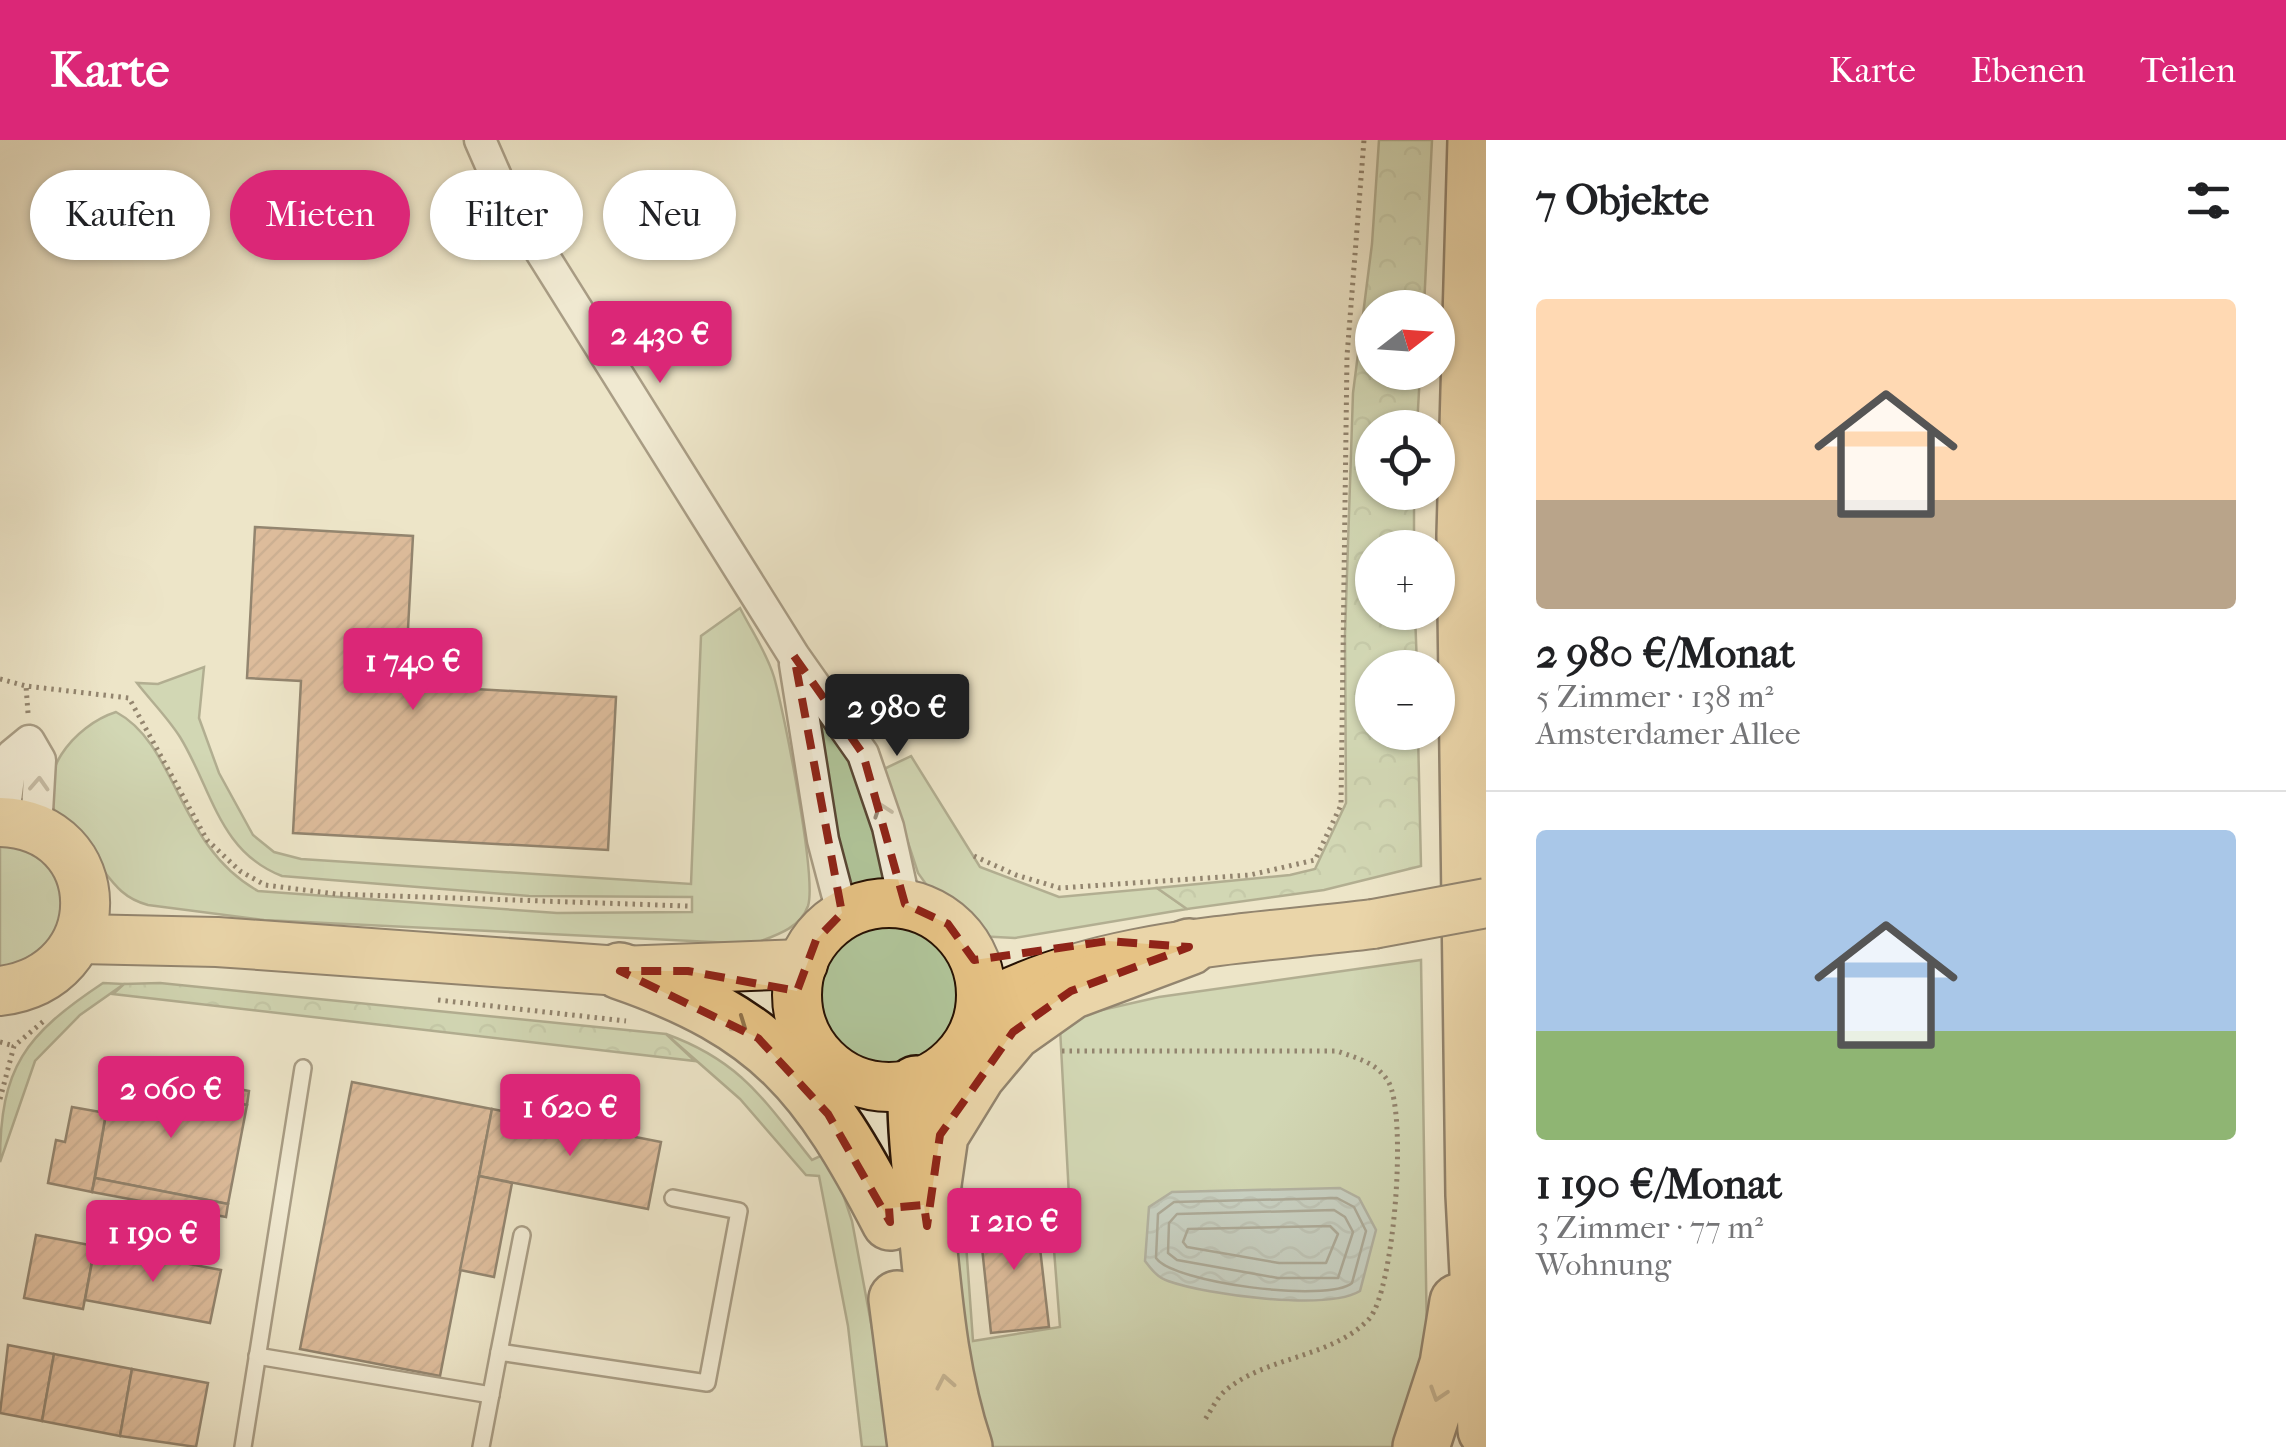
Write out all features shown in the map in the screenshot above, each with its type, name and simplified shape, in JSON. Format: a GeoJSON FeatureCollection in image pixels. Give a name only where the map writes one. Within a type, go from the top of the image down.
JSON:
{"type":"FeatureCollection","features":[{"type":"Feature","properties":{"kind":"highway"},"geometry":{"type":"LineString","coordinates":[[1476,140],[1465,535],[1474,1195],[1486,1430]]}},
{"type":"Feature","properties":{"kind":"highway"},"geometry":{"type":"LineString","coordinates":[[908,1224],[940,1135],[977,1074],[1013,1032],[1071,991],[1189,947]]}},
{"type":"Feature","properties":{"kind":"highway"},"geometry":{"type":"LineString","coordinates":[[620,970],[725,1015],[758,1038],[828,1114],[908,1224],[964,1447]]}},
{"type":"Feature","properties":{"kind":"highway"},"geometry":{"type":"LineString","coordinates":[[896,1086],[908,1224],[911,1422]]}},
{"type":"Feature","properties":{"kind":"highway"},"geometry":{"type":"LineString","coordinates":[[1420,1447],[1448,1364],[1474,1195]]}},
{"type":"Feature","properties":{"kind":"main road"},"geometry":{"type":"LineString","coordinates":[[0,993],[26,988],[48,977],[67,960],[83,922],[73,860],[13,824]]}},
{"type":"Feature","properties":{"kind":"main road"},"geometry":{"type":"LineString","coordinates":[[981,1007],[1060,972],[1189,947],[1373,924],[1486,903]]}},
{"type":"Feature","properties":{"kind":"main road"},"geometry":{"type":"LineString","coordinates":[[880,904],[904,904],[948,924],[974,960],[981,1007],[963,1050],[944,1070],[896,1086],[853,1080],[830,1066],[811,1044],[799,1015],[800,977],[816,940],[843,916],[880,904]]}},
{"type":"Feature","properties":{"kind":"main road"},"geometry":{"type":"LineString","coordinates":[[83,922],[217,942],[620,970],[800,977]]}},
{"type":"Feature","properties":{"kind":"main road"},"geometry":{"type":"LineString","coordinates":[[974,960],[1108,941],[1189,947]]}},
{"type":"Feature","properties":{"kind":"street"},"geometry":{"type":"LineString","coordinates":[[480,140],[502,188],[794,656],[864,754],[888,827],[904,904]]}},
{"type":"Feature","properties":{"kind":"street"},"geometry":{"type":"LineString","coordinates":[[794,656],[824,840],[843,916]]}},
{"type":"Feature","properties":{"kind":"street"},"geometry":{"type":"LineString","coordinates":[[13,824],[40,760],[29,741]]}},
{"type":"Feature","properties":{"kind":"lane"},"geometry":{"type":"LineString","coordinates":[[243,1447],[303,1068]]}},
{"type":"Feature","properties":{"kind":"lane"},"geometry":{"type":"LineString","coordinates":[[499,1352],[707,1382],[740,1210],[672,1198]]}},
{"type":"Feature","properties":{"kind":"lane"},"geometry":{"type":"LineString","coordinates":[[481,1447],[522,1234]]}},
{"type":"Feature","properties":{"kind":"lane"},"geometry":{"type":"LineString","coordinates":[[257,1356],[491,1395]]}},
{"type":"Feature","properties":{"kind":"path"},"geometry":{"type":"LineString","coordinates":[[974,856],[1016,876],[1060,888],[1250,875],[1315,860],[1341,805],[1347,356],[1364,140]]}},
{"type":"Feature","properties":{"kind":"path"},"geometry":{"type":"LineString","coordinates":[[0,679],[26,686],[129,698],[207,840],[240,871],[265,885],[336,894],[688,906]]}},
{"type":"Feature","properties":{"kind":"path"},"geometry":{"type":"LineString","coordinates":[[26,686],[29,741]]}},
{"type":"Feature","properties":{"kind":"path"},"geometry":{"type":"LineString","coordinates":[[0,1042],[14,1046]]}},
{"type":"Feature","properties":{"kind":"path"},"geometry":{"type":"LineString","coordinates":[[1049,1051],[1336,1051],[1372,1064],[1388,1082],[1399,1121],[1397,1192],[1380,1298],[1371,1317],[1351,1334],[1252,1374],[1224,1391],[1204,1421]]}},
{"type":"Feature","properties":{"kind":"highlighted area"},"geometry":{"type":"Polygon","coordinates":[[[794,656],[863,754],[905,904],[948,924],[974,960],[1108,941],[1189,947],[1071,991],[1013,1032],[940,1135],[927,1226],[924,1205],[889,1208],[890,1222],[828,1114],[758,1038],[620,971],[688,971],[797,991],[816,940],[842,913],[794,656]]]}},
{"type":"Feature","properties":{"kind":"green space"},"geometry":{"type":"Polygon","coordinates":[[[1379,140],[1432,140],[1425,290],[1366,290],[1379,140]]]}},
{"type":"Feature","properties":{"kind":"green space"},"geometry":{"type":"Polygon","coordinates":[[[1355,377],[1355,390],[1419,390],[1418,410],[1355,410],[1355,510],[1414,510],[1414,530],[1355,530],[1355,630],[1416,630],[1416,650],[1355,650],[1355,750],[1418,750],[1421,866],[1324,890],[1187,909],[1157,888],[1315,869],[1346,803],[1345,635],[1355,377]]]}},
{"type":"Feature","properties":{"kind":"green space"},"geometry":{"type":"Polygon","coordinates":[[[740,608],[767,659],[779,696],[798,794],[810,890],[808,906],[799,921],[753,944],[264,920],[148,905],[118,888],[60,821],[52,804],[50,787],[61,754],[86,728],[116,712],[137,727],[153,748],[210,849],[231,872],[258,891],[557,913],[692,912],[692,897],[529,896],[282,876],[261,865],[230,835],[180,737],[137,683],[158,684],[204,667],[199,718],[219,773],[253,835],[274,852],[301,859],[691,884],[701,636],[740,608]]]}},
{"type":"Feature","properties":{"kind":"green space"},"geometry":{"type":"Polygon","coordinates":[[[811,700],[852,760],[867,796],[887,886],[849,890],[811,700]]]}},
{"type":"Feature","properties":{"kind":"green space"},"geometry":{"type":"Polygon","coordinates":[[[911,756],[980,867],[1059,897],[1157,888],[1187,909],[1015,938],[977,936],[936,898],[918,873],[884,769],[911,756]]]}},
{"type":"Feature","properties":{"kind":"green space"},"geometry":{"type":"Polygon","coordinates":[[[0,836],[53,858],[70,927],[0,978],[0,836]]]}},
{"type":"Feature","properties":{"kind":"green space"},"geometry":{"type":"Polygon","coordinates":[[[889,919],[918,925],[942,941],[958,965],[964,994],[958,1023],[942,1047],[918,1063],[889,1069],[860,1063],[836,1047],[820,1023],[814,994],[820,965],[836,941],[860,925],[889,919]]]}},
{"type":"Feature","properties":{"kind":"green space"},"geometry":{"type":"Polygon","coordinates":[[[1421,960],[1427,1343],[1399,1447],[986,1447],[951,1254],[960,1160],[973,1341],[1060,1327],[1052,1224],[1070,1215],[1060,1028],[1093,1012],[1159,997],[1421,960]]]}},
{"type":"Feature","properties":{"kind":"green space"},"geometry":{"type":"Polygon","coordinates":[[[103,983],[124,984],[80,1015],[35,1061],[0,1162],[5,1101],[22,1056],[54,1020],[103,983]]]}},
{"type":"Feature","properties":{"kind":"green space"},"geometry":{"type":"Polygon","coordinates":[[[160,983],[666,1034],[695,1061],[113,994],[124,984],[160,983]]]}},
{"type":"Feature","properties":{"kind":"green space"},"geometry":{"type":"Polygon","coordinates":[[[666,1034],[732,1070],[764,1101],[812,1160],[829,1152],[852,1221],[894,1447],[862,1447],[848,1326],[819,1176],[806,1175],[740,1099],[666,1034]]]}},
{"type":"Feature","properties":{"kind":"water"},"geometry":{"type":"Polygon","coordinates":[[[1340,1188],[1359,1198],[1376,1230],[1360,1291],[1344,1297],[1295,1300],[1237,1296],[1168,1281],[1145,1261],[1149,1207],[1172,1192],[1340,1188]]]}},
{"type":"Feature","properties":{"kind":"building"},"geometry":{"type":"Polygon","coordinates":[[[255,527],[413,536],[405,685],[616,697],[608,850],[293,833],[301,681],[247,678],[255,527]]]}},
{"type":"Feature","properties":{"kind":"building"},"geometry":{"type":"Polygon","coordinates":[[[115,1065],[249,1091],[247,1105],[112,1079],[115,1065]]]}},
{"type":"Feature","properties":{"kind":"building"},"geometry":{"type":"Polygon","coordinates":[[[112,1079],[247,1105],[228,1204],[95,1178],[112,1079]]]}},
{"type":"Feature","properties":{"kind":"building"},"geometry":{"type":"Polygon","coordinates":[[[352,1082],[492,1109],[440,1376],[300,1349],[352,1082]]]}},
{"type":"Feature","properties":{"kind":"building"},"geometry":{"type":"Polygon","coordinates":[[[72,1107],[106,1113],[92,1192],[48,1183],[56,1140],[65,1142],[72,1107]]]}},
{"type":"Feature","properties":{"kind":"building"},"geometry":{"type":"Polygon","coordinates":[[[492,1109],[661,1142],[648,1209],[479,1176],[492,1109]]]}},
{"type":"Feature","properties":{"kind":"building"},"geometry":{"type":"Polygon","coordinates":[[[479,1176],[512,1183],[494,1277],[460,1270],[479,1176]]]}},
{"type":"Feature","properties":{"kind":"building"},"geometry":{"type":"Polygon","coordinates":[[[95,1178],[228,1204],[226,1217],[92,1192],[95,1178]]]}},
{"type":"Feature","properties":{"kind":"building"},"geometry":{"type":"Polygon","coordinates":[[[1036,1213],[1049,1327],[991,1333],[979,1219],[1036,1213]]]}},
{"type":"Feature","properties":{"kind":"building"},"geometry":{"type":"Polygon","coordinates":[[[36,1235],[95,1246],[83,1309],[24,1298],[36,1235]]]}},
{"type":"Feature","properties":{"kind":"building"},"geometry":{"type":"Polygon","coordinates":[[[95,1246],[221,1270],[210,1323],[85,1300],[95,1246]]]}},
{"type":"Feature","properties":{"kind":"building"},"geometry":{"type":"Polygon","coordinates":[[[8,1345],[54,1354],[42,1421],[0,1413],[8,1345]]]}},
{"type":"Feature","properties":{"kind":"building"},"geometry":{"type":"Polygon","coordinates":[[[54,1354],[132,1369],[120,1436],[42,1421],[54,1354]]]}},
{"type":"Feature","properties":{"kind":"building"},"geometry":{"type":"Polygon","coordinates":[[[132,1369],[208,1383],[196,1447],[120,1436],[132,1369]]]}}]}
